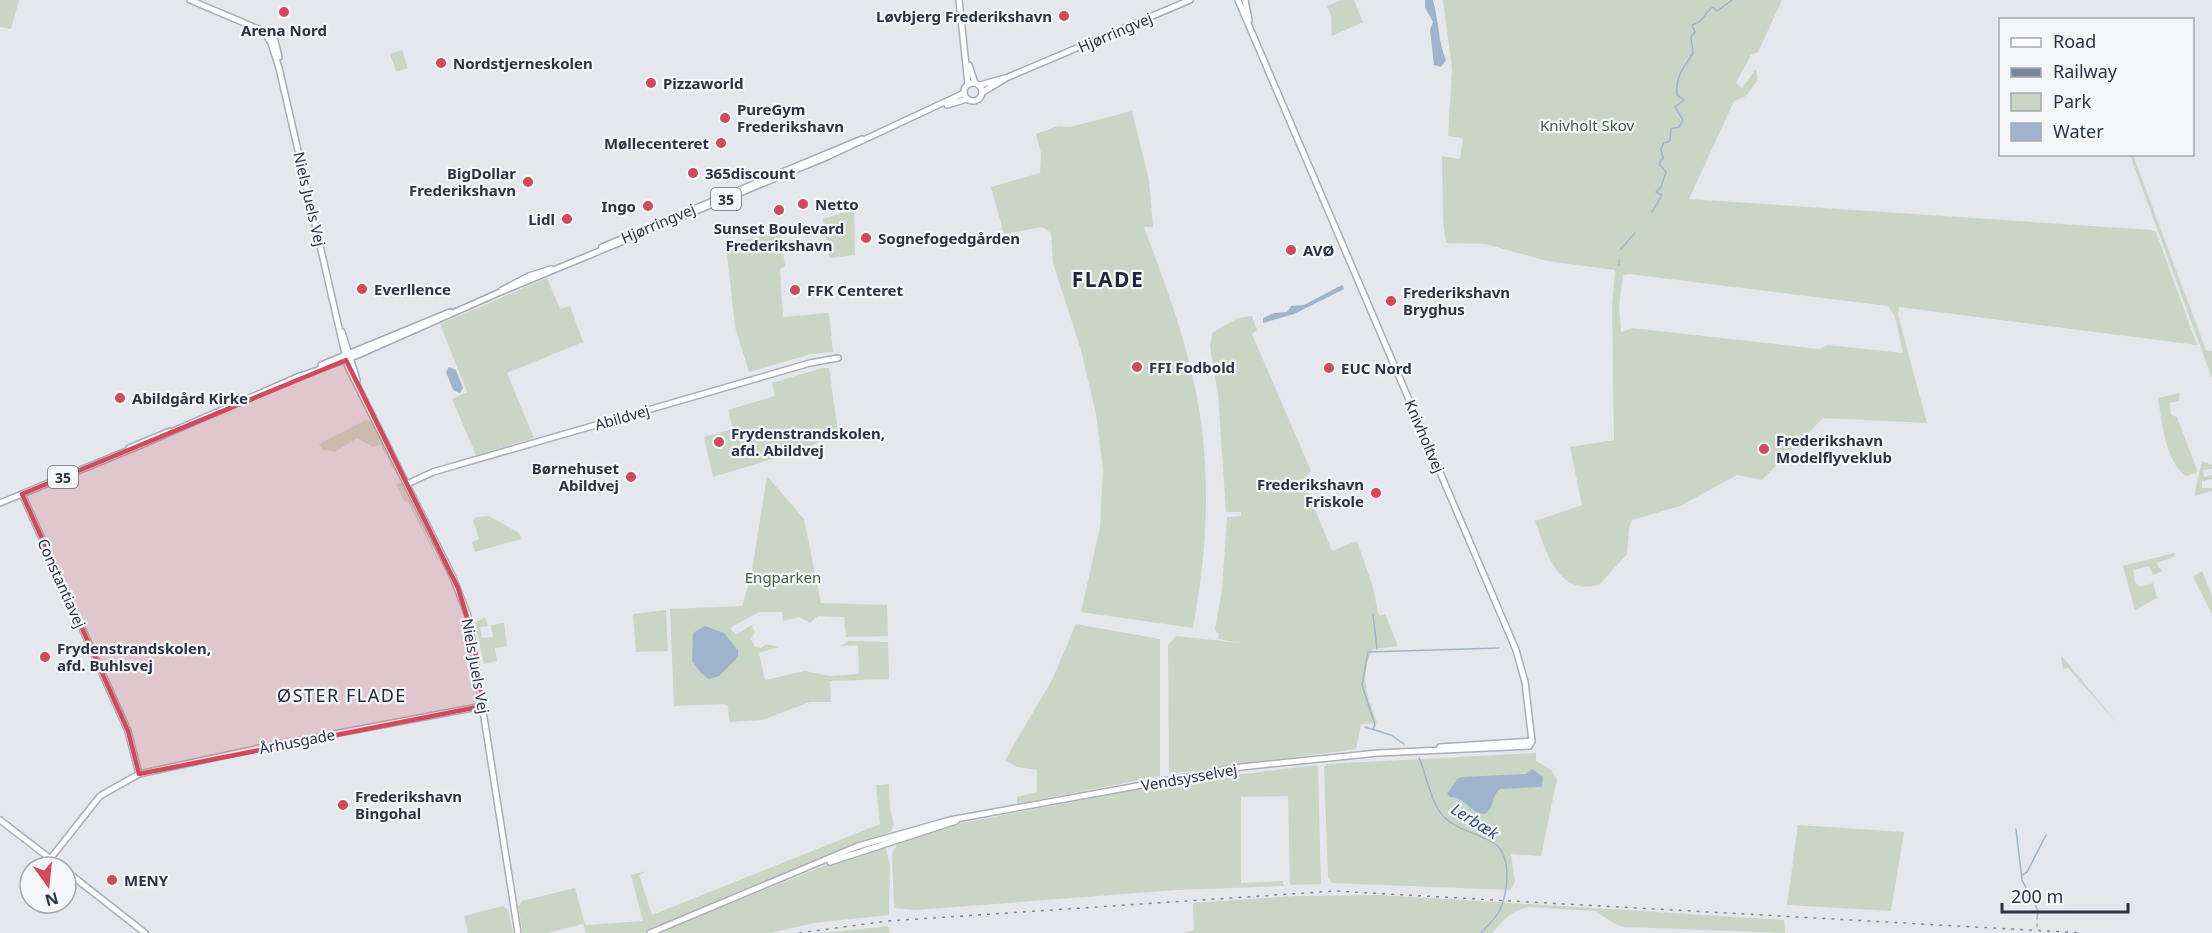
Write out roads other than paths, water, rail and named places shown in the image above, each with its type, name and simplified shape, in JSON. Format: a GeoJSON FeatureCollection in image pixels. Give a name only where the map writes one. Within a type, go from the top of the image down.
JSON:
{"type":"FeatureCollection","features":[{"type":"Feature","properties":{"kind":"street","name":"Niels Juels Vej"},"geometry":{"type":"LineString","coordinates":[[190,0],[264,32],[273,42],[348,357],[358,384],[465,606],[483,705],[518,933]]}},
{"type":"Feature","properties":{"kind":"street"},"geometry":{"type":"LineString","coordinates":[[958,0],[967,60],[974,84],[983,92]]}},
{"type":"Feature","properties":{"kind":"street","name":"Hjørringvej"},"geometry":{"type":"LineString","coordinates":[[983,92],[1006,78],[1191,0]]}},
{"type":"Feature","properties":{"kind":"street","name":"Knivholtvej"},"geometry":{"type":"LineString","coordinates":[[1238,0],[1516,650],[1525,681],[1529,743]]}},
{"type":"Feature","properties":{"kind":"street","name":"Knivholtvej"},"geometry":{"type":"LineString","coordinates":[[1245,0],[1249,22]]}},
{"type":"Feature","properties":{"kind":"street","name":"Hjørringvej"},"geometry":{"type":"LineString","coordinates":[[974,84],[1006,78]]}},
{"type":"Feature","properties":{"kind":"street"},"geometry":{"type":"LineString","coordinates":[[967,99],[964,93],[974,84]]}},
{"type":"Feature","properties":{"kind":"street","name":"35"},"geometry":{"type":"LineString","coordinates":[[967,99],[978,100],[983,92]]}},
{"type":"Feature","properties":{"kind":"street","name":"Hjørringvej"},"geometry":{"type":"LineString","coordinates":[[0,503],[126,450],[135,443],[173,430],[348,357],[441,314],[455,312],[529,276],[560,267],[829,156],[964,93]]}},
{"type":"Feature","properties":{"kind":"street","name":"Hjørringvej"},"geometry":{"type":"LineString","coordinates":[[939,106],[967,99]]}},
{"type":"Feature","properties":{"kind":"street","name":"Abildvej"},"geometry":{"type":"LineString","coordinates":[[407,484],[434,472],[730,385],[810,363],[838,358]]}},
{"type":"Feature","properties":{"kind":"street","name":"Constantiavej"},"geometry":{"type":"LineString","coordinates":[[22,494],[128,731],[139,774]]}},
{"type":"Feature","properties":{"kind":"street","name":"Århusgade"},"geometry":{"type":"LineString","coordinates":[[53,855],[98,800],[115,787],[139,774],[483,705]]}},
{"type":"Feature","properties":{"kind":"street","name":"Vendsysselvej"},"geometry":{"type":"LineString","coordinates":[[650,933],[820,864],[858,846],[909,829],[1241,767],[1529,743]]}},
{"type":"Feature","properties":{"kind":"street"},"geometry":{"type":"LineString","coordinates":[[0,820],[45,855]]}},
{"type":"Feature","properties":{"kind":"street"},"geometry":{"type":"LineString","coordinates":[[78,880],[145,933]]}},
{"type":"Feature","properties":{"kind":"water"},"geometry":{"type":"Polygon","coordinates":[[[1425,0],[1433,0],[1435,8],[1441,46],[1446,60],[1441,67],[1434,65],[1430,30],[1433,22],[1425,8],[1425,0]]]}},
{"type":"Feature","properties":{"kind":"water"},"geometry":{"type":"Polygon","coordinates":[[[1342,285],[1344,289],[1294,314],[1263,323],[1263,318],[1274,313],[1287,312],[1291,306],[1304,305],[1342,285]]]}},
{"type":"Feature","properties":{"kind":"water"},"geometry":{"type":"Polygon","coordinates":[[[449,367],[456,370],[463,388],[460,393],[453,390],[446,372],[449,367]]]}},
{"type":"Feature","properties":{"kind":"water"},"geometry":{"type":"Polygon","coordinates":[[[705,626],[724,633],[738,650],[738,657],[719,676],[709,679],[692,661],[693,633],[705,626]]]}},
{"type":"Feature","properties":{"kind":"water"},"geometry":{"type":"Polygon","coordinates":[[[1532,769],[1543,777],[1542,787],[1500,789],[1485,814],[1475,811],[1460,799],[1447,794],[1457,779],[1462,777],[1526,774],[1532,769]]]}},
{"type":"Feature","properties":{"kind":"waterway"},"geometry":{"type":"LineString","coordinates":[[1652,212],[1662,195],[1656,192],[1661,187],[1666,172],[1659,164],[1663,158],[1661,149],[1664,143],[1670,141],[1671,129],[1679,127],[1683,120],[1675,107],[1684,100],[1677,95],[1677,83],[1693,53],[1691,37],[1695,32],[1692,25],[1699,22],[1713,7],[1717,11],[1732,0]]}},
{"type":"Feature","properties":{"kind":"waterway"},"geometry":{"type":"LineString","coordinates":[[1620,250],[1635,233]]}},
{"type":"Feature","properties":{"kind":"waterway"},"geometry":{"type":"LineString","coordinates":[[1619,260],[1619,265]]}},
{"type":"Feature","properties":{"kind":"waterway"},"geometry":{"type":"LineString","coordinates":[[1373,614],[1377,649]]}},
{"type":"Feature","properties":{"kind":"waterway"},"geometry":{"type":"LineString","coordinates":[[1373,729],[1375,725],[1362,685],[1368,652],[1499,648]]}},
{"type":"Feature","properties":{"kind":"waterway"},"geometry":{"type":"LineString","coordinates":[[1365,727],[1391,735],[1404,744]]}},
{"type":"Feature","properties":{"kind":"waterway","name":"Lerbæk"},"geometry":{"type":"LineString","coordinates":[[1419,758],[1432,797],[1444,817],[1455,826],[1494,843],[1504,857],[1507,876],[1505,895],[1497,915],[1481,933]]}},
{"type":"Feature","properties":{"kind":"waterway"},"geometry":{"type":"LineString","coordinates":[[2016,829],[2022,880],[2038,911],[2037,919]]}},
{"type":"Feature","properties":{"kind":"waterway"},"geometry":{"type":"LineString","coordinates":[[2022,875],[2027,872],[2046,835]]}},
{"type":"Feature","properties":{"kind":"railway"},"geometry":{"type":"LineString","coordinates":[[799,933],[888,921],[1335,891],[2082,933]]}},
{"type":"Feature","properties":{"kind":"place","name":"Arena Nord"},"geometry":{"type":"Point","coordinates":[284,12]}},
{"type":"Feature","properties":{"kind":"place","name":"Løvbjerg Frederikshavn"},"geometry":{"type":"Point","coordinates":[1064,16]}},
{"type":"Feature","properties":{"kind":"place","name":"Nordstjerneskolen"},"geometry":{"type":"Point","coordinates":[441,63]}},
{"type":"Feature","properties":{"kind":"place","name":"Pizzaworld"},"geometry":{"type":"Point","coordinates":[651,83]}},
{"type":"Feature","properties":{"kind":"place","name":"PureGym Frederikshavn"},"geometry":{"type":"Point","coordinates":[725,118]}},
{"type":"Feature","properties":{"kind":"place","name":"Møllecenteret"},"geometry":{"type":"Point","coordinates":[721,143]}},
{"type":"Feature","properties":{"kind":"place","name":"365discount"},"geometry":{"type":"Point","coordinates":[693,173]}},
{"type":"Feature","properties":{"kind":"place","name":"BigDollar Frederikshavn"},"geometry":{"type":"Point","coordinates":[528,182]}},
{"type":"Feature","properties":{"kind":"place","name":"Netto"},"geometry":{"type":"Point","coordinates":[803,204]}},
{"type":"Feature","properties":{"kind":"place","name":"Ingo"},"geometry":{"type":"Point","coordinates":[648,206]}},
{"type":"Feature","properties":{"kind":"place","name":"Sunset Boulevard Frederikshavn"},"geometry":{"type":"Point","coordinates":[779,210]}},
{"type":"Feature","properties":{"kind":"place","name":"Lidl"},"geometry":{"type":"Point","coordinates":[567,219]}},
{"type":"Feature","properties":{"kind":"place","name":"Sognefogedgården"},"geometry":{"type":"Point","coordinates":[866,238]}},
{"type":"Feature","properties":{"kind":"place","name":"AVØ"},"geometry":{"type":"Point","coordinates":[1291,250]}},
{"type":"Feature","properties":{"kind":"place","name":"Everllence"},"geometry":{"type":"Point","coordinates":[362,289]}},
{"type":"Feature","properties":{"kind":"place","name":"FFK Centeret"},"geometry":{"type":"Point","coordinates":[795,290]}},
{"type":"Feature","properties":{"kind":"place","name":"Frederikshavn Bryghus"},"geometry":{"type":"Point","coordinates":[1391,301]}},
{"type":"Feature","properties":{"kind":"place","name":"FFI Fodbold"},"geometry":{"type":"Point","coordinates":[1137,367]}},
{"type":"Feature","properties":{"kind":"place","name":"EUC Nord"},"geometry":{"type":"Point","coordinates":[1329,368]}},
{"type":"Feature","properties":{"kind":"place","name":"Abildgård Kirke"},"geometry":{"type":"Point","coordinates":[120,398]}},
{"type":"Feature","properties":{"kind":"place","name":"Frydenstrandskolen, afd. Abildvej"},"geometry":{"type":"Point","coordinates":[719,442]}},
{"type":"Feature","properties":{"kind":"place","name":"Frederikshavn Modelflyveklub"},"geometry":{"type":"Point","coordinates":[1764,449]}},
{"type":"Feature","properties":{"kind":"place","name":"Børnehuset Abildvej"},"geometry":{"type":"Point","coordinates":[631,477]}},
{"type":"Feature","properties":{"kind":"place","name":"Frederikshavn Friskole"},"geometry":{"type":"Point","coordinates":[1376,493]}},
{"type":"Feature","properties":{"kind":"place","name":"Frydenstrandskolen, afd. Buhlsvej"},"geometry":{"type":"Point","coordinates":[45,657]}},
{"type":"Feature","properties":{"kind":"place","name":"Frederikshavn Bingohal"},"geometry":{"type":"Point","coordinates":[343,805]}},
{"type":"Feature","properties":{"kind":"place","name":"MENY"},"geometry":{"type":"Point","coordinates":[112,880]}},
{"type":"Feature","properties":{"kind":"district","name":"FLADE"},"geometry":{"type":"Point","coordinates":[1108,279]}},
{"type":"Feature","properties":{"kind":"district","name":"ØSTER FLADE"},"geometry":{"type":"Point","coordinates":[342,695]}},
{"type":"Feature","properties":{"kind":"park label","name":"Knivholt Skov"},"geometry":{"type":"Point","coordinates":[1587,125]}},
{"type":"Feature","properties":{"kind":"park label","name":"Engparken"},"geometry":{"type":"Point","coordinates":[783,577]}}]}
